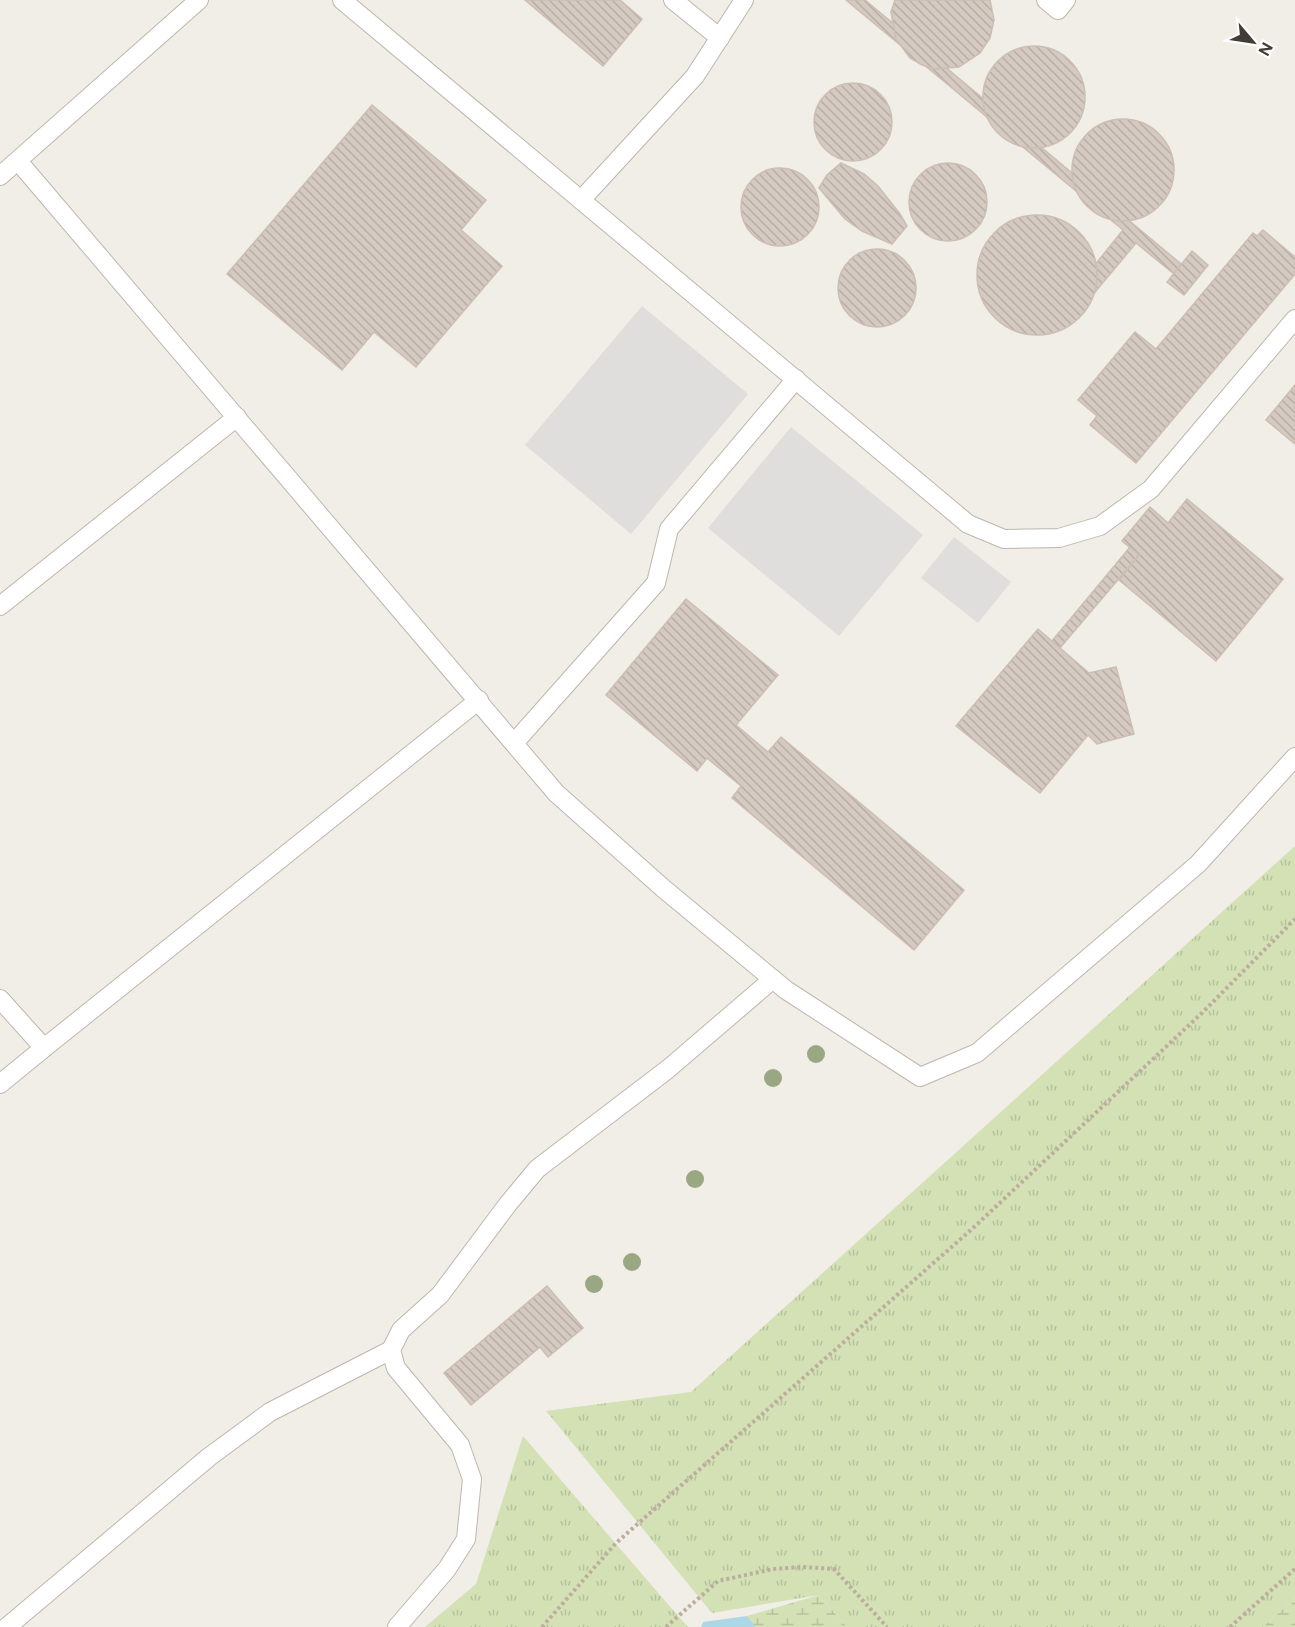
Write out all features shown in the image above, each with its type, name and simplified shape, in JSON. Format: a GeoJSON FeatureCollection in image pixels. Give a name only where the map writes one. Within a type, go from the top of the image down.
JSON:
{"type":"FeatureCollection","features":[{"type":"Feature","properties":{"kind":"lane"},"geometry":{"type":"LineString","coordinates":[[0,176],[199,0]]}},
{"type":"Feature","properties":{"kind":"lane"},"geometry":{"type":"LineString","coordinates":[[342,0],[968,524],[1004,539],[1059,538],[1100,526],[1151,489],[1295,320]]}},
{"type":"Feature","properties":{"kind":"lane"},"geometry":{"type":"LineString","coordinates":[[673,0],[720,38]]}},
{"type":"Feature","properties":{"kind":"lane"},"geometry":{"type":"LineString","coordinates":[[581,200],[695,76],[744,0]]}},
{"type":"Feature","properties":{"kind":"lane"},"geometry":{"type":"LineString","coordinates":[[1046,0],[1058,10],[1065,0]]}},
{"type":"Feature","properties":{"kind":"lane"},"geometry":{"type":"LineString","coordinates":[[18,161],[556,793],[664,889],[772,979],[920,1077],[977,1053],[1198,864],[1295,757]]}},
{"type":"Feature","properties":{"kind":"lane"},"geometry":{"type":"LineString","coordinates":[[514,742],[656,583],[669,529],[796,380]]}},
{"type":"Feature","properties":{"kind":"lane"},"geometry":{"type":"LineString","coordinates":[[0,606],[237,417]]}},
{"type":"Feature","properties":{"kind":"lane"},"geometry":{"type":"LineString","coordinates":[[0,1084],[479,700]]}},
{"type":"Feature","properties":{"kind":"lane"},"geometry":{"type":"LineString","coordinates":[[7,1627],[209,1457],[270,1412],[390,1350],[401,1330],[440,1295],[508,1203],[537,1169],[668,1069],[772,979]]}},
{"type":"Feature","properties":{"kind":"lane"},"geometry":{"type":"LineString","coordinates":[[0,999],[44,1048]]}},
{"type":"Feature","properties":{"kind":"lane"},"geometry":{"type":"LineString","coordinates":[[390,1350],[396,1368],[460,1445],[472,1479],[466,1539],[447,1569],[397,1627]]}},
{"type":"Feature","properties":{"kind":"path"},"geometry":{"type":"LineString","coordinates":[[542,1627],[616,1544],[972,1229],[1193,1021],[1295,918]]}},
{"type":"Feature","properties":{"kind":"path"},"geometry":{"type":"LineString","coordinates":[[666,1627],[718,1581],[773,1569],[803,1567],[834,1569],[887,1627]]}},
{"type":"Feature","properties":{"kind":"path"},"geometry":{"type":"LineString","coordinates":[[1230,1627],[1295,1569]]}},
{"type":"Feature","properties":{"kind":"green space"},"geometry":{"type":"Polygon","coordinates":[[[1295,846],[1295,1598],[1263,1627],[847,1627],[819,1595],[712,1613],[546,1411],[691,1392],[1295,846]]]}},
{"type":"Feature","properties":{"kind":"green space"},"geometry":{"type":"Polygon","coordinates":[[[523,1436],[688,1627],[425,1627],[476,1584],[523,1436]]]}},
{"type":"Feature","properties":{"kind":"green space"},"geometry":{"type":"Polygon","coordinates":[[[819,1595],[847,1627],[756,1627],[747,1616],[819,1595]]]}},
{"type":"Feature","properties":{"kind":"green space"},"geometry":{"type":"Polygon","coordinates":[[[1295,1598],[1295,1627],[1263,1627],[1295,1598]]]}},
{"type":"Feature","properties":{"kind":"shaded area"},"geometry":{"type":"Polygon","coordinates":[[[642,306],[748,394],[631,534],[525,445],[642,306]]]}},
{"type":"Feature","properties":{"kind":"shaded area"},"geometry":{"type":"Polygon","coordinates":[[[791,427],[923,535],[839,636],[708,528],[791,427]]]}},
{"type":"Feature","properties":{"kind":"shaded area"},"geometry":{"type":"Polygon","coordinates":[[[954,537],[1011,582],[978,623],[921,578],[954,537]]]}},
{"type":"Feature","properties":{"kind":"water"},"geometry":{"type":"Polygon","coordinates":[[[747,1616],[756,1627],[701,1627],[703,1622],[747,1616]]]}},
{"type":"Feature","properties":{"kind":"building"},"geometry":{"type":"Polygon","coordinates":[[[525,0],[620,0],[642,19],[603,66],[525,0]]]}},
{"type":"Feature","properties":{"kind":"building"},"geometry":{"type":"Polygon","coordinates":[[[846,0],[865,0],[1181,264],[1174,274],[1136,243],[1086,303],[1073,292],[1123,230],[846,0]]]}},
{"type":"Feature","properties":{"kind":"building"},"geometry":{"type":"Polygon","coordinates":[[[895,0],[990,0],[994,20],[990,38],[980,53],[959,67],[935,69],[922,65],[910,58],[896,39],[891,12],[895,0]]]}},
{"type":"Feature","properties":{"kind":"building"},"geometry":{"type":"Polygon","coordinates":[[[1034,46],[1054,50],[1070,61],[1081,77],[1085,97],[1081,117],[1070,133],[1054,144],[1034,148],[1014,144],[998,133],[987,117],[983,97],[987,77],[998,61],[1014,50],[1034,46]]]}},
{"type":"Feature","properties":{"kind":"building"},"geometry":{"type":"Polygon","coordinates":[[[853,83],[868,86],[881,94],[889,107],[892,122],[889,137],[881,150],[868,158],[853,161],[838,158],[825,150],[817,137],[814,122],[817,107],[825,94],[838,86],[853,83]]]}},
{"type":"Feature","properties":{"kind":"building"},"geometry":{"type":"Polygon","coordinates":[[[372,105],[486,200],[461,230],[502,266],[416,367],[374,332],[342,370],[227,274],[372,105]]]}},
{"type":"Feature","properties":{"kind":"building"},"geometry":{"type":"Polygon","coordinates":[[[1123,119],[1143,123],[1159,134],[1170,150],[1174,170],[1170,190],[1159,206],[1143,217],[1123,221],[1103,217],[1087,206],[1076,190],[1072,170],[1076,150],[1087,134],[1103,123],[1123,119]]]}},
{"type":"Feature","properties":{"kind":"building"},"geometry":{"type":"Polygon","coordinates":[[[841,163],[864,174],[878,186],[900,214],[907,226],[892,244],[862,231],[845,219],[819,188],[827,175],[841,163]]]}},
{"type":"Feature","properties":{"kind":"building"},"geometry":{"type":"Polygon","coordinates":[[[948,163],[963,166],[976,174],[984,187],[987,202],[984,217],[976,230],[963,238],[948,241],[933,238],[920,230],[912,217],[909,202],[912,187],[920,174],[933,166],[948,163]]]}},
{"type":"Feature","properties":{"kind":"building"},"geometry":{"type":"Polygon","coordinates":[[[780,168],[795,171],[808,179],[816,192],[819,207],[816,222],[808,235],[795,243],[780,246],[765,243],[752,235],[744,222],[741,207],[744,192],[752,179],[765,171],[780,168]]]}},
{"type":"Feature","properties":{"kind":"building"},"geometry":{"type":"Polygon","coordinates":[[[1037,215],[1060,220],[1079,233],[1092,252],[1097,275],[1092,298],[1079,317],[1060,330],[1037,335],[1014,330],[995,317],[982,298],[977,275],[982,252],[995,233],[1014,220],[1037,215]]]}},
{"type":"Feature","properties":{"kind":"building"},"geometry":{"type":"Polygon","coordinates":[[[1263,230],[1295,257],[1295,274],[1136,463],[1090,425],[1097,416],[1078,400],[1135,332],[1156,349],[1253,233],[1257,236],[1263,230]]]}},
{"type":"Feature","properties":{"kind":"building"},"geometry":{"type":"Polygon","coordinates":[[[877,249],[892,252],[905,260],[913,273],[916,288],[913,303],[905,316],[892,324],[877,327],[862,324],[849,316],[841,303],[838,288],[841,273],[849,260],[862,252],[877,249]]]}},
{"type":"Feature","properties":{"kind":"building"},"geometry":{"type":"Polygon","coordinates":[[[1192,251],[1208,265],[1184,295],[1167,282],[1192,251]]]}},
{"type":"Feature","properties":{"kind":"building"},"geometry":{"type":"Polygon","coordinates":[[[1295,385],[1295,444],[1266,420],[1295,385]]]}},
{"type":"Feature","properties":{"kind":"building"},"geometry":{"type":"Polygon","coordinates":[[[1187,499],[1283,579],[1216,661],[1119,580],[1139,555],[1122,541],[1150,507],[1168,523],[1187,499]]]}},
{"type":"Feature","properties":{"kind":"building"},"geometry":{"type":"Polygon","coordinates":[[[1130,547],[1139,555],[1060,648],[1052,641],[1130,547]]]}},
{"type":"Feature","properties":{"kind":"building"},"geometry":{"type":"Polygon","coordinates":[[[686,599],[778,675],[736,725],[768,752],[781,737],[964,890],[914,950],[732,798],[741,786],[707,758],[697,771],[606,695],[686,599]]]}},
{"type":"Feature","properties":{"kind":"building"},"geometry":{"type":"Polygon","coordinates":[[[1038,629],[1089,673],[1116,667],[1134,734],[1097,744],[1088,735],[1040,793],[956,726],[1038,629]]]}},
{"type":"Feature","properties":{"kind":"building"},"geometry":{"type":"Polygon","coordinates":[[[547,1286],[583,1328],[548,1357],[540,1347],[471,1405],[444,1373],[547,1286]]]}}]}
